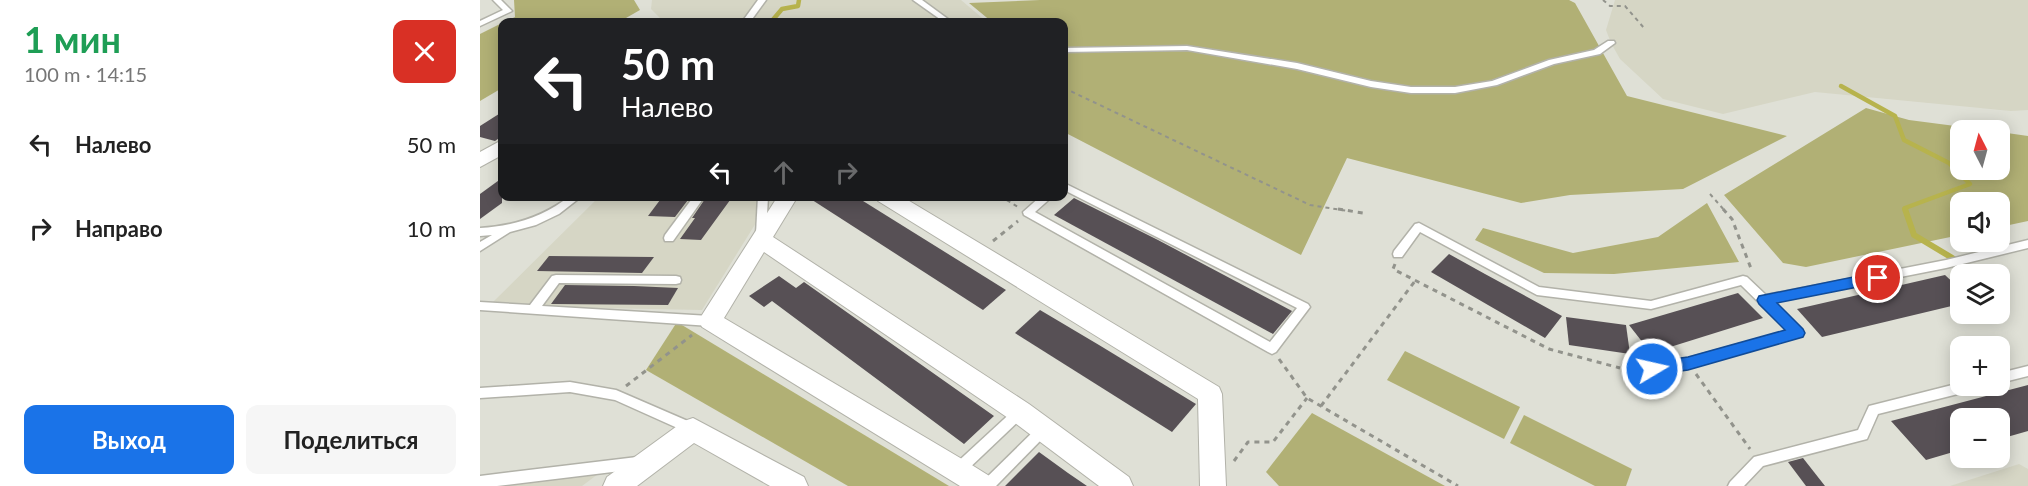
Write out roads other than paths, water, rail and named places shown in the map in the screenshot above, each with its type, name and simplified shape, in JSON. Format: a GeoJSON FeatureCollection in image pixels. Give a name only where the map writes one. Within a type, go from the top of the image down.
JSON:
{"type":"FeatureCollection","features":[{"type":"Feature","properties":{"kind":"street"},"geometry":{"type":"LineString","coordinates":[[480,161],[498,149]]}},
{"type":"Feature","properties":{"kind":"street"},"geometry":{"type":"LineString","coordinates":[[785,201],[710,321],[982,486]]}},
{"type":"Feature","properties":{"kind":"street"},"geometry":{"type":"LineString","coordinates":[[893,201],[1210,394],[1213,486]]}},
{"type":"Feature","properties":{"kind":"street"},"geometry":{"type":"LineString","coordinates":[[760,240],[1020,412],[1120,486]]}},
{"type":"Feature","properties":{"kind":"street"},"geometry":{"type":"LineString","coordinates":[[616,486],[644,474],[693,429],[795,486]]}},
{"type":"Feature","properties":{"kind":"lane"},"geometry":{"type":"LineString","coordinates":[[480,24],[508,11],[496,0]]}},
{"type":"Feature","properties":{"kind":"lane"},"geometry":{"type":"LineString","coordinates":[[749,18],[762,0]]}},
{"type":"Feature","properties":{"kind":"lane"},"geometry":{"type":"LineString","coordinates":[[917,0],[942,18]]}},
{"type":"Feature","properties":{"kind":"lane"},"geometry":{"type":"LineString","coordinates":[[1068,51],[1187,48],[1297,66],[1371,84],[1411,90],[1455,90],[1494,83],[1552,62],[1597,52],[1611,43]]}},
{"type":"Feature","properties":{"kind":"lane"},"geometry":{"type":"LineString","coordinates":[[1042,201],[1028,212],[1272,349],[1304,308],[1068,188]]}},
{"type":"Feature","properties":{"kind":"lane"},"geometry":{"type":"LineString","coordinates":[[481,248],[506,231],[558,212],[571,201]]}},
{"type":"Feature","properties":{"kind":"lane"},"geometry":{"type":"LineString","coordinates":[[669,238],[696,201]]}},
{"type":"Feature","properties":{"kind":"lane"},"geometry":{"type":"LineString","coordinates":[[760,240],[763,201]]}},
{"type":"Feature","properties":{"kind":"lane"},"geometry":{"type":"LineString","coordinates":[[1398,254],[1419,227],[1537,291],[1651,305],[1743,280],[1797,333],[1688,363],[1633,372]]}},
{"type":"Feature","properties":{"kind":"lane"},"geometry":{"type":"LineString","coordinates":[[480,232],[506,231]]}},
{"type":"Feature","properties":{"kind":"lane"},"geometry":{"type":"LineString","coordinates":[[1764,300],[1946,264],[2028,244]]}},
{"type":"Feature","properties":{"kind":"lane"},"geometry":{"type":"LineString","coordinates":[[534,308],[556,279],[676,280]]}},
{"type":"Feature","properties":{"kind":"lane"},"geometry":{"type":"LineString","coordinates":[[480,306],[710,321]]}},
{"type":"Feature","properties":{"kind":"lane"},"geometry":{"type":"LineString","coordinates":[[2010,375],[2028,370]]}},
{"type":"Feature","properties":{"kind":"lane"},"geometry":{"type":"LineString","coordinates":[[480,393],[570,387],[615,395],[693,429]]}},
{"type":"Feature","properties":{"kind":"lane"},"geometry":{"type":"LineString","coordinates":[[1735,486],[1759,460],[1863,435],[1873,410],[1950,391]]}},
{"type":"Feature","properties":{"kind":"lane"},"geometry":{"type":"LineString","coordinates":[[958,470],[1020,412]]}},
{"type":"Feature","properties":{"kind":"lane"},"geometry":{"type":"LineString","coordinates":[[987,486],[1043,430]]}},
{"type":"Feature","properties":{"kind":"lane"},"geometry":{"type":"LineString","coordinates":[[480,482],[644,474]]}},
{"type":"Feature","properties":{"kind":"waterway"},"geometry":{"type":"LineString","coordinates":[[774,18],[782,9],[798,6],[799,0]]}},
{"type":"Feature","properties":{"kind":"waterway"},"geometry":{"type":"LineString","coordinates":[[1841,86],[1895,116],[1904,140],[1949,163],[1970,184],[1905,208],[1906,211]]}},
{"type":"Feature","properties":{"kind":"waterway"},"geometry":{"type":"LineString","coordinates":[[1905,209],[1914,235],[1954,259]]}}]}
